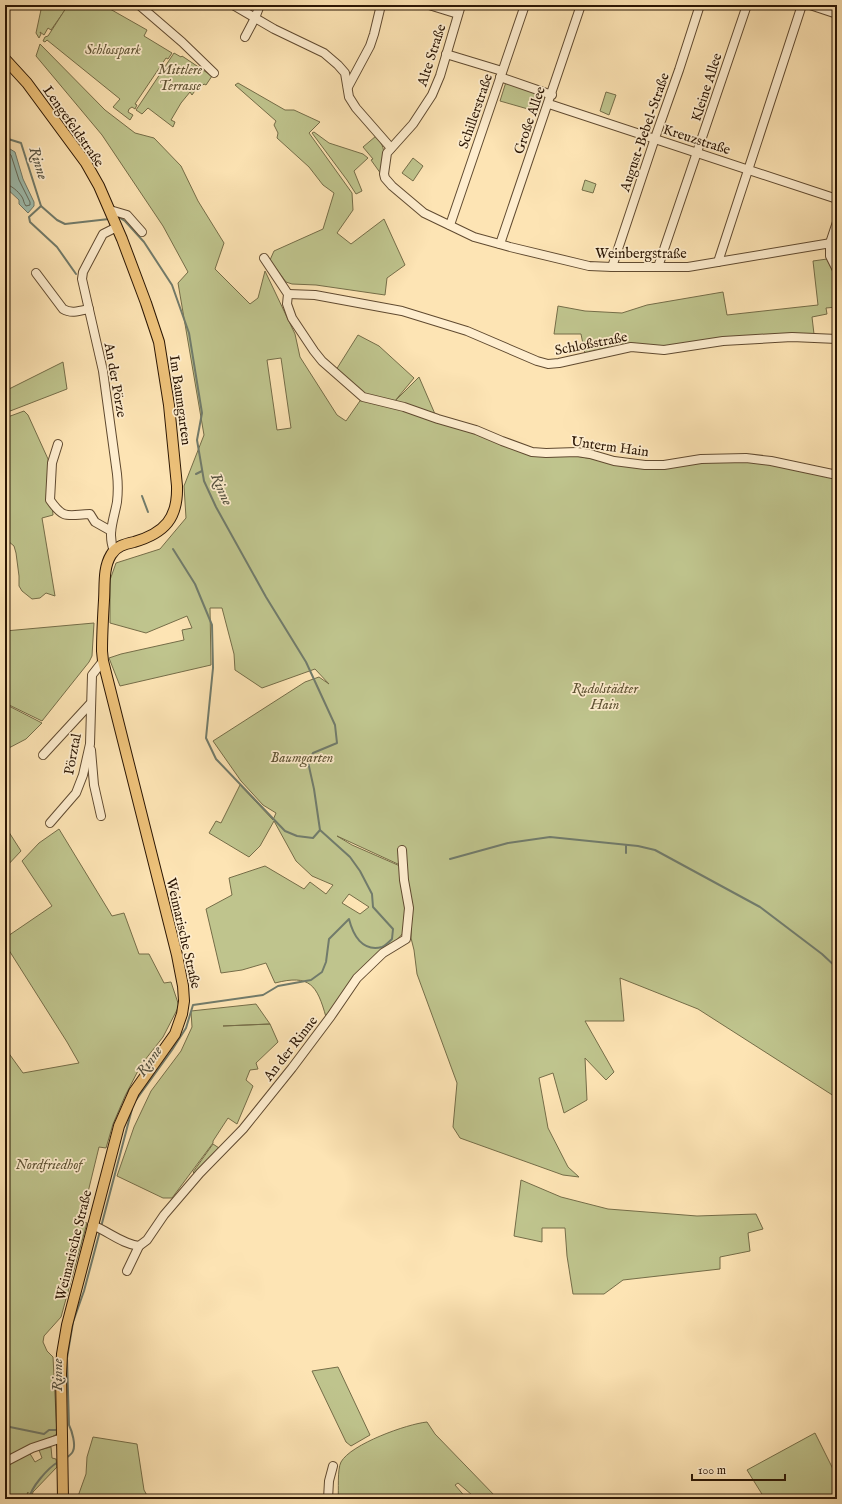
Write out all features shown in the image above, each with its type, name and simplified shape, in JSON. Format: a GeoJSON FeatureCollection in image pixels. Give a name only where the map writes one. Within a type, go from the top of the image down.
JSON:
{"type":"FeatureCollection","features":[{"type":"Feature","properties":{"kind":"main road","name":"Lengefeldstraße"},"geometry":{"type":"LineString","coordinates":[[5,59],[27,83],[86,163],[99,186],[114,219]]}},
{"type":"Feature","properties":{"kind":"main road","name":"Im Baumgarten"},"geometry":{"type":"LineString","coordinates":[[114,219],[145,298],[159,342],[170,412],[178,495],[172,518],[159,531],[146,538],[122,545],[114,551]]}},
{"type":"Feature","properties":{"kind":"main road","name":"Weimarische Straße"},"geometry":{"type":"LineString","coordinates":[[63,1499],[62,1354],[67,1325],[98,1227],[119,1126],[128,1102],[149,1068],[175,1034],[182,1014],[184,1001],[182,978],[177,955],[103,661],[102,639],[105,573],[109,558],[114,551]]}},
{"type":"Feature","properties":{"kind":"street"},"geometry":{"type":"LineString","coordinates":[[139,5],[182,42],[214,73]]}},
{"type":"Feature","properties":{"kind":"street"},"geometry":{"type":"LineString","coordinates":[[233,5],[274,29],[324,53],[338,65],[345,73],[349,96],[356,108],[391,148]]}},
{"type":"Feature","properties":{"kind":"street"},"geometry":{"type":"LineString","coordinates":[[245,38],[260,5]]}},
{"type":"Feature","properties":{"kind":"street"},"geometry":{"type":"LineString","coordinates":[[348,88],[370,46],[381,5]]}},
{"type":"Feature","properties":{"kind":"street"},"geometry":{"type":"LineString","coordinates":[[429,5],[458,14]]}},
{"type":"Feature","properties":{"kind":"street","name":"Alte Straße"},"geometry":{"type":"LineString","coordinates":[[391,148],[414,124],[432,95],[440,76],[461,5]]}},
{"type":"Feature","properties":{"kind":"street","name":"Schillerstraße"},"geometry":{"type":"LineString","coordinates":[[450,225],[525,5]]}},
{"type":"Feature","properties":{"kind":"street","name":"Große Allee"},"geometry":{"type":"LineString","coordinates":[[500,244],[549,104],[581,5]]}},
{"type":"Feature","properties":{"kind":"street","name":"August-Bebel-Straße"},"geometry":{"type":"LineString","coordinates":[[612,267],[655,138],[680,70],[700,5]]}},
{"type":"Feature","properties":{"kind":"street","name":"Kleine Allee"},"geometry":{"type":"LineString","coordinates":[[658,267],[698,153],[747,5]]}},
{"type":"Feature","properties":{"kind":"street"},"geometry":{"type":"LineString","coordinates":[[718,262],[802,5]]}},
{"type":"Feature","properties":{"kind":"street"},"geometry":{"type":"LineString","coordinates":[[810,5],[837,14]]}},
{"type":"Feature","properties":{"kind":"street"},"geometry":{"type":"LineString","coordinates":[[446,54],[552,95]]}},
{"type":"Feature","properties":{"kind":"street","name":"Kreuzstraße"},"geometry":{"type":"LineString","coordinates":[[549,104],[837,199]]}},
{"type":"Feature","properties":{"kind":"street","name":"Weinbergstraße"},"geometry":{"type":"LineString","coordinates":[[391,148],[387,153],[384,174],[385,178],[392,186],[424,213],[474,237],[589,266],[688,267],[833,242]]}},
{"type":"Feature","properties":{"kind":"street"},"geometry":{"type":"LineString","coordinates":[[114,219],[127,215],[142,232]]}},
{"type":"Feature","properties":{"kind":"street","name":"An der Pörze"},"geometry":{"type":"LineString","coordinates":[[114,219],[103,234],[83,272],[82,279],[103,372],[118,474],[117,502],[110,531],[110,541],[114,551]]}},
{"type":"Feature","properties":{"kind":"street"},"geometry":{"type":"LineString","coordinates":[[837,222],[830,256],[837,270]]}},
{"type":"Feature","properties":{"kind":"street"},"geometry":{"type":"LineString","coordinates":[[264,258],[288,294]]}},
{"type":"Feature","properties":{"kind":"street"},"geometry":{"type":"LineString","coordinates":[[36,273],[63,308],[68,312],[89,309]]}},
{"type":"Feature","properties":{"kind":"street","name":"Schloßstraße"},"geometry":{"type":"LineString","coordinates":[[288,294],[315,294],[402,311],[467,331],[537,361],[548,364],[559,363],[631,347],[664,350],[723,341],[792,337],[837,339]]}},
{"type":"Feature","properties":{"kind":"street","name":"Unterm Hain"},"geometry":{"type":"LineString","coordinates":[[288,294],[287,304],[292,318],[314,352],[322,361],[363,397],[404,406],[438,419],[476,430],[532,452],[577,452],[614,461],[645,465],[664,465],[701,459],[746,458],[771,460],[837,475]]}},
{"type":"Feature","properties":{"kind":"street"},"geometry":{"type":"LineString","coordinates":[[58,444],[52,463],[50,500],[59,513],[64,515],[90,514],[95,522],[110,531]]}},
{"type":"Feature","properties":{"kind":"street","name":"Pörztal"},"geometry":{"type":"LineString","coordinates":[[50,822],[76,793],[84,775],[90,744],[92,675],[103,661]]}},
{"type":"Feature","properties":{"kind":"street","name":"Pörztal"},"geometry":{"type":"LineString","coordinates":[[43,756],[90,704]]}},
{"type":"Feature","properties":{"kind":"street"},"geometry":{"type":"LineString","coordinates":[[90,744],[94,785],[101,816]]}},
{"type":"Feature","properties":{"kind":"street","name":"An der Rinne"},"geometry":{"type":"LineString","coordinates":[[127,1271],[139,1246],[147,1240],[164,1215],[200,1173],[243,1129],[331,1016],[357,978],[383,953],[406,939],[409,908],[404,880],[402,850]]}},
{"type":"Feature","properties":{"kind":"street"},"geometry":{"type":"LineString","coordinates":[[98,1227],[132,1245],[139,1246]]}},
{"type":"Feature","properties":{"kind":"street"},"geometry":{"type":"LineString","coordinates":[[5,1462],[32,1448],[62,1444]]}},
{"type":"Feature","properties":{"kind":"street"},"geometry":{"type":"LineString","coordinates":[[328,1499],[329,1481],[333,1466]]}},
{"type":"Feature","properties":{"kind":"green space"},"geometry":{"type":"Polygon","coordinates":[[[42,5],[64,5],[63,8],[65,10],[51,30],[48,28],[44,35],[40,32],[41,34],[39,38],[36,33],[42,5]]]}},
{"type":"Feature","properties":{"kind":"green space","name":"Schlosspark"},"geometry":{"type":"Polygon","coordinates":[[[68,5],[103,5],[147,30],[144,36],[172,53],[168,59],[166,58],[135,104],[137,105],[135,109],[132,107],[129,109],[128,112],[133,115],[130,120],[113,107],[120,99],[47,40],[45,42],[43,41],[45,37],[48,36],[68,5]]]}},
{"type":"Feature","properties":{"kind":"green space","name":"Rudolstädter Hain"},"geometry":{"type":"Polygon","coordinates":[[[40,44],[105,110],[135,133],[154,138],[181,166],[198,201],[224,243],[215,269],[250,304],[258,298],[265,271],[295,334],[300,357],[337,415],[346,421],[365,396],[336,370],[358,335],[379,346],[414,378],[394,402],[419,377],[438,421],[501,443],[628,465],[705,461],[767,462],[837,477],[837,1098],[698,1009],[620,978],[624,1021],[585,1021],[614,1072],[606,1080],[585,1058],[587,1100],[564,1113],[553,1073],[539,1078],[548,1128],[568,1167],[579,1177],[563,1175],[460,1138],[453,1127],[457,1083],[417,974],[411,938],[412,909],[400,865],[337,836],[352,845],[400,866],[407,908],[404,932],[326,1017],[319,997],[310,985],[304,981],[296,980],[275,983],[266,963],[242,970],[221,973],[206,909],[232,895],[229,878],[265,866],[304,889],[310,882],[326,894],[333,885],[312,876],[296,861],[274,821],[260,846],[249,857],[209,833],[216,821],[221,823],[240,785],[273,820],[276,813],[263,805],[241,781],[213,741],[305,682],[319,677],[329,684],[315,669],[262,688],[235,670],[234,654],[222,608],[210,608],[211,665],[120,686],[109,658],[184,640],[182,630],[192,628],[187,616],[146,633],[110,623],[110,580],[116,563],[160,549],[186,518],[184,486],[204,435],[178,283],[188,272],[163,226],[102,135],[36,56],[40,44]],[[281,358],[267,360],[277,430],[291,428],[281,358]],[[349,894],[342,903],[360,914],[369,907],[349,894]]]}},
{"type":"Feature","properties":{"kind":"green space","name":"Mittlere Terrasse"},"geometry":{"type":"Polygon","coordinates":[[[174,53],[181,57],[182,56],[212,76],[206,85],[199,85],[192,95],[190,92],[181,103],[171,120],[175,122],[173,127],[148,108],[142,114],[136,110],[174,53]]]}},
{"type":"Feature","properties":{"kind":"green space"},"geometry":{"type":"Polygon","coordinates":[[[506,82],[541,94],[535,111],[500,101],[506,82]]]}},
{"type":"Feature","properties":{"kind":"green space"},"geometry":{"type":"Polygon","coordinates":[[[238,83],[285,110],[294,110],[320,122],[309,133],[352,193],[353,210],[337,233],[351,244],[384,219],[405,265],[387,278],[385,295],[316,285],[292,284],[286,282],[270,260],[274,251],[323,229],[334,193],[323,185],[309,167],[277,138],[278,133],[274,125],[276,121],[235,85],[238,83]]]}},
{"type":"Feature","properties":{"kind":"green space"},"geometry":{"type":"Polygon","coordinates":[[[606,92],[616,95],[609,115],[600,111],[606,92]]]}},
{"type":"Feature","properties":{"kind":"green space"},"geometry":{"type":"Polygon","coordinates":[[[314,132],[329,143],[363,154],[368,158],[354,171],[362,191],[356,194],[312,133],[314,132]]]}},
{"type":"Feature","properties":{"kind":"green space"},"geometry":{"type":"Polygon","coordinates":[[[376,136],[382,145],[384,154],[381,174],[371,160],[373,159],[363,147],[376,136]]]}},
{"type":"Feature","properties":{"kind":"green space"},"geometry":{"type":"Polygon","coordinates":[[[413,158],[423,166],[413,181],[402,173],[413,158]]]}},
{"type":"Feature","properties":{"kind":"green space"},"geometry":{"type":"Polygon","coordinates":[[[585,180],[596,184],[593,193],[582,190],[585,180]]]}},
{"type":"Feature","properties":{"kind":"green space"},"geometry":{"type":"Polygon","coordinates":[[[827,259],[837,279],[837,307],[826,308],[827,314],[812,317],[814,334],[585,354],[581,334],[554,334],[558,306],[585,311],[622,313],[647,305],[723,292],[727,315],[818,305],[813,261],[827,259]]]}},
{"type":"Feature","properties":{"kind":"green space"},"geometry":{"type":"Polygon","coordinates":[[[63,362],[67,389],[5,413],[5,391],[63,362]]]}},
{"type":"Feature","properties":{"kind":"green space"},"geometry":{"type":"Polygon","coordinates":[[[24,411],[28,415],[48,459],[53,515],[42,518],[55,596],[46,593],[40,598],[32,599],[22,591],[19,586],[19,576],[14,546],[8,541],[5,542],[5,418],[24,411]]]}},
{"type":"Feature","properties":{"kind":"green space"},"geometry":{"type":"Polygon","coordinates":[[[94,623],[92,656],[89,662],[42,721],[5,703],[5,631],[94,623]]]}},
{"type":"Feature","properties":{"kind":"green space"},"geometry":{"type":"Polygon","coordinates":[[[5,704],[42,723],[26,739],[5,750],[5,704]]]}},
{"type":"Feature","properties":{"kind":"green space"},"geometry":{"type":"Polygon","coordinates":[[[5,826],[21,851],[5,868],[5,826]]]}},
{"type":"Feature","properties":{"kind":"green space","name":"Nordfriedhof"},"geometry":{"type":"Polygon","coordinates":[[[59,829],[112,916],[124,913],[139,954],[149,954],[164,983],[171,982],[179,1006],[163,1037],[141,1065],[125,1096],[113,1124],[106,1148],[99,1147],[81,1221],[87,1223],[61,1317],[44,1336],[43,1342],[47,1351],[53,1357],[57,1434],[8,1458],[5,1457],[5,1048],[23,1073],[79,1063],[5,944],[5,938],[52,906],[22,861],[39,843],[59,829]]]}},
{"type":"Feature","properties":{"kind":"green space"},"geometry":{"type":"Polygon","coordinates":[[[256,1004],[270,1024],[278,1042],[256,1063],[258,1069],[250,1070],[246,1080],[253,1086],[237,1124],[228,1118],[213,1143],[172,1198],[163,1198],[117,1176],[134,1127],[151,1091],[181,1051],[192,1027],[191,1011],[256,1004]]]}},
{"type":"Feature","properties":{"kind":"green space"},"geometry":{"type":"Polygon","coordinates":[[[213,1144],[222,1150],[195,1174],[193,1172],[213,1144]]]}},
{"type":"Feature","properties":{"kind":"green space"},"geometry":{"type":"Polygon","coordinates":[[[521,1180],[561,1197],[608,1209],[697,1216],[756,1214],[763,1229],[748,1233],[750,1251],[720,1257],[720,1269],[623,1280],[604,1294],[573,1294],[567,1256],[565,1228],[542,1228],[542,1242],[514,1236],[521,1180]]]}},
{"type":"Feature","properties":{"kind":"green space"},"geometry":{"type":"Polygon","coordinates":[[[338,1367],[370,1435],[351,1446],[346,1442],[312,1371],[338,1367]]]}},
{"type":"Feature","properties":{"kind":"green space"},"geometry":{"type":"Polygon","coordinates":[[[427,1422],[435,1434],[496,1497],[472,1495],[458,1483],[455,1485],[467,1499],[439,1499],[433,1495],[431,1499],[338,1499],[340,1466],[341,1462],[347,1455],[356,1448],[380,1436],[427,1422]]]}},
{"type":"Feature","properties":{"kind":"green space"},"geometry":{"type":"Polygon","coordinates":[[[815,1433],[837,1477],[837,1499],[765,1499],[747,1470],[815,1433]]]}},
{"type":"Feature","properties":{"kind":"green space"},"geometry":{"type":"Polygon","coordinates":[[[93,1437],[137,1444],[144,1490],[149,1499],[77,1499],[86,1474],[87,1457],[93,1437]]]}},
{"type":"Feature","properties":{"kind":"green space"},"geometry":{"type":"Polygon","coordinates":[[[51,1447],[52,1458],[56,1459],[57,1467],[33,1492],[31,1499],[27,1499],[28,1492],[25,1499],[5,1499],[5,1465],[29,1452],[35,1462],[42,1458],[39,1450],[51,1447]]]}},
{"type":"Feature","properties":{"kind":"water"},"geometry":{"type":"Polygon","coordinates":[[[5,146],[15,152],[23,179],[34,202],[34,206],[28,213],[19,204],[19,200],[5,187],[5,146]]]}},
{"type":"Feature","properties":{"kind":"waterway","name":"Rinne"},"geometry":{"type":"LineString","coordinates":[[5,138],[21,143],[41,206],[57,220],[65,224],[109,219]]}},
{"type":"Feature","properties":{"kind":"waterway","name":"Rinne"},"geometry":{"type":"LineString","coordinates":[[41,206],[29,217],[30,222],[57,247],[76,274]]}},
{"type":"Feature","properties":{"kind":"waterway","name":"Rinne"},"geometry":{"type":"LineString","coordinates":[[117,218],[125,221],[144,242],[172,285],[189,333],[202,413],[197,440],[204,481],[216,507],[266,597],[306,662],[335,725],[337,743],[313,753],[308,762],[314,789],[320,830],[350,857],[360,871],[372,894],[373,907],[393,929],[392,939],[386,945],[375,948],[369,947],[364,945],[356,936],[349,919],[329,939],[326,962],[322,972],[311,980],[278,986],[263,995],[193,1005],[186,1028],[136,1100]]}},
{"type":"Feature","properties":{"kind":"waterway","name":"Rinne"},"geometry":{"type":"LineString","coordinates":[[196,474],[202,471]]}},
{"type":"Feature","properties":{"kind":"waterway","name":"Rinne"},"geometry":{"type":"LineString","coordinates":[[142,496],[148,512]]}},
{"type":"Feature","properties":{"kind":"waterway","name":"Rinne"},"geometry":{"type":"LineString","coordinates":[[173,549],[195,584],[212,625],[213,668],[206,738],[216,759],[285,831],[297,836],[313,838],[320,830]]}},
{"type":"Feature","properties":{"kind":"waterway"},"geometry":{"type":"LineString","coordinates":[[450,859],[508,843],[550,837],[638,846],[655,850],[760,907],[822,954],[837,968]]}},
{"type":"Feature","properties":{"kind":"waterway"},"geometry":{"type":"LineString","coordinates":[[626,846],[626,853]]}},
{"type":"Feature","properties":{"kind":"waterway","name":"Rinne"},"geometry":{"type":"LineString","coordinates":[[101,1227],[132,1109]]}},
{"type":"Feature","properties":{"kind":"waterway","name":"Rinne"},"geometry":{"type":"LineString","coordinates":[[66,1458],[72,1453],[74,1448],[74,1442],[69,1425],[67,1358],[73,1322],[84,1291],[100,1231]]}},
{"type":"Feature","properties":{"kind":"waterway"},"geometry":{"type":"LineString","coordinates":[[5,1426],[44,1434],[49,1430],[57,1430]]}},
{"type":"Feature","properties":{"kind":"waterway","name":"Rinne"},"geometry":{"type":"LineString","coordinates":[[29,1499],[30,1494],[40,1478],[58,1462]]}},
{"type":"Feature","properties":{"kind":"park label","name":"Baumgarten"},"geometry":{"type":"Point","coordinates":[302,757]}}]}
